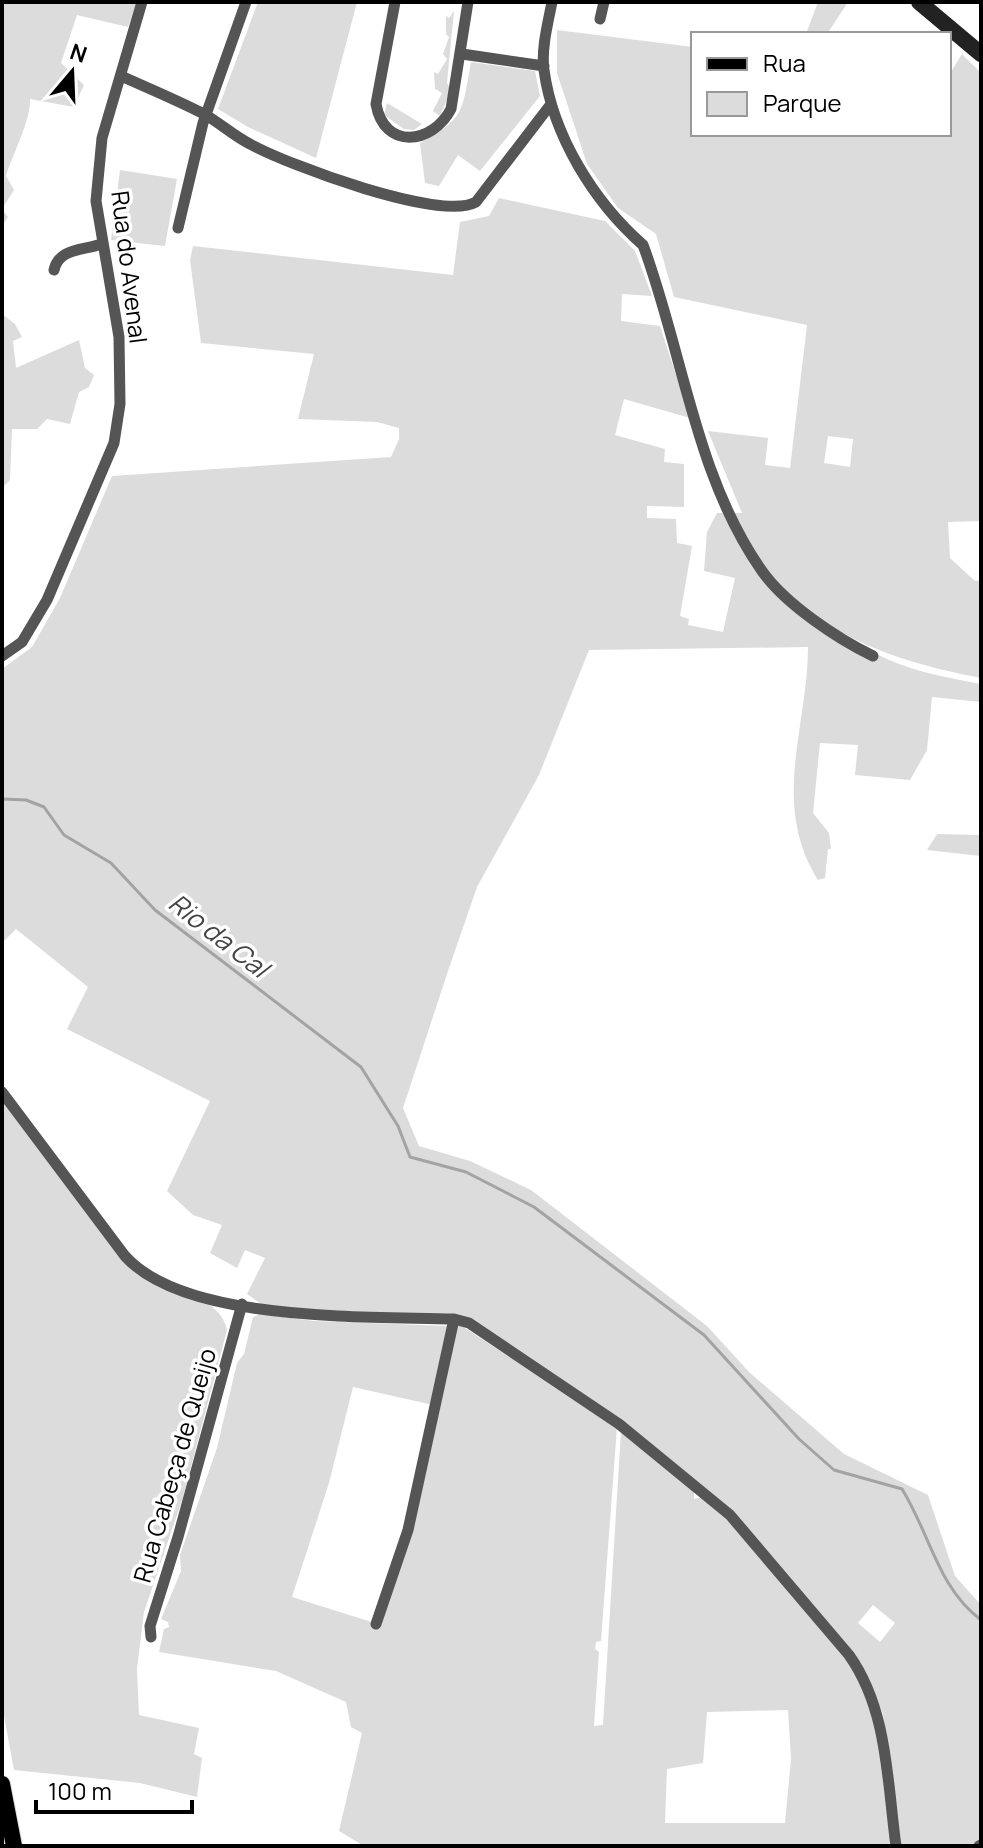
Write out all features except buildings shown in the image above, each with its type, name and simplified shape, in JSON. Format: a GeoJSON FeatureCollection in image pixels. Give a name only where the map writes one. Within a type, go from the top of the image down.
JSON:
{"type":"FeatureCollection","features":[{"type":"Feature","properties":{"kind":"main road"},"geometry":{"type":"LineString","coordinates":[[2,1784],[14,1846]]}},
{"type":"Feature","properties":{"kind":"street","name":"Rua do Avenal"},"geometry":{"type":"LineString","coordinates":[[2,656],[22,642],[47,600],[114,443],[120,404],[119,337],[96,201],[102,138],[142,2]]}},
{"type":"Feature","properties":{"kind":"street"},"geometry":{"type":"LineString","coordinates":[[178,228],[205,115],[246,2]]}},
{"type":"Feature","properties":{"kind":"street"},"geometry":{"type":"LineString","coordinates":[[395,2],[376,104],[379,120],[391,132],[420,137],[444,123],[456,95],[468,2]]}},
{"type":"Feature","properties":{"kind":"street"},"geometry":{"type":"LineString","coordinates":[[552,2],[544,66],[551,104],[588,182],[612,218],[643,245],[660,290],[700,433],[727,508],[763,573],[832,636],[873,656]]}},
{"type":"Feature","properties":{"kind":"street"},"geometry":{"type":"LineString","coordinates":[[600,19],[604,2]]}},
{"type":"Feature","properties":{"kind":"street"},"geometry":{"type":"LineString","coordinates":[[919,2],[981,54]]}},
{"type":"Feature","properties":{"kind":"street"},"geometry":{"type":"LineString","coordinates":[[462,54],[544,66]]}},
{"type":"Feature","properties":{"kind":"street"},"geometry":{"type":"LineString","coordinates":[[121,76],[205,115],[251,145],[327,177],[406,200],[464,209],[476,202],[551,104]]}},
{"type":"Feature","properties":{"kind":"street"},"geometry":{"type":"LineString","coordinates":[[54,270],[59,257],[66,252],[101,244]]}},
{"type":"Feature","properties":{"kind":"street"},"geometry":{"type":"LineString","coordinates":[[2,1092],[135,1267],[149,1277],[189,1292],[287,1313],[454,1319],[469,1323],[619,1424],[730,1515],[849,1655],[879,1715],[896,1846]]}},
{"type":"Feature","properties":{"kind":"street","name":"Rua Cabeça de Queijo"},"geometry":{"type":"LineString","coordinates":[[151,1637],[150,1626],[178,1537],[242,1304]]}},
{"type":"Feature","properties":{"kind":"street"},"geometry":{"type":"LineString","coordinates":[[376,1624],[408,1530],[454,1319]]}},
{"type":"Feature","properties":{"kind":"green space"},"geometry":{"type":"Polygon","coordinates":[[[2,2],[137,2],[128,27],[77,15],[61,63],[84,85],[74,107],[30,99],[25,127],[6,176],[14,190],[2,209],[2,2]]]}},
{"type":"Feature","properties":{"kind":"green space"},"geometry":{"type":"Polygon","coordinates":[[[258,2],[357,2],[316,158],[248,127],[218,109],[258,2]]]}},
{"type":"Feature","properties":{"kind":"green space"},"geometry":{"type":"Polygon","coordinates":[[[818,2],[848,2],[828,32],[807,32],[818,2]]]}},
{"type":"Feature","properties":{"kind":"green space"},"geometry":{"type":"Polygon","coordinates":[[[454,11],[447,83],[451,90],[440,116],[433,111],[442,93],[435,89],[434,72],[438,74],[447,59],[443,54],[449,37],[446,34],[446,16],[449,18],[454,11]]]}},
{"type":"Feature","properties":{"kind":"green space"},"geometry":{"type":"Polygon","coordinates":[[[557,30],[691,47],[691,136],[951,136],[951,72],[962,54],[981,73],[981,521],[948,522],[950,558],[975,581],[981,580],[981,678],[908,660],[839,631],[873,652],[906,666],[981,684],[981,702],[932,697],[927,750],[910,780],[855,775],[858,745],[820,743],[813,813],[829,833],[831,849],[828,849],[825,878],[818,880],[804,851],[796,822],[794,794],[808,647],[589,650],[539,775],[477,887],[403,1108],[419,1146],[470,1161],[531,1190],[707,1326],[750,1373],[844,1454],[928,1495],[955,1576],[981,1605],[981,1843],[977,1846],[898,1846],[883,1714],[868,1678],[736,1515],[470,1321],[264,1306],[247,1294],[265,1258],[245,1250],[237,1268],[210,1253],[222,1225],[193,1215],[167,1191],[210,1101],[67,1029],[88,987],[16,929],[2,943],[2,669],[32,647],[60,598],[112,476],[391,457],[399,439],[399,428],[377,422],[298,419],[314,354],[201,343],[190,260],[193,246],[453,275],[460,222],[489,216],[499,198],[605,221],[635,251],[652,296],[622,294],[621,321],[660,326],[690,418],[624,399],[615,435],[665,449],[664,462],[684,464],[684,507],[647,506],[647,518],[676,519],[677,543],[692,546],[680,616],[689,619],[688,625],[723,632],[735,578],[704,571],[707,532],[717,513],[742,513],[708,431],[768,438],[765,465],[790,468],[807,325],[674,297],[656,234],[618,208],[587,164],[557,73],[557,30]],[[828,436],[824,463],[850,467],[853,439],[828,436]],[[873,1605],[858,1623],[880,1642],[895,1623],[873,1605]]]}},
{"type":"Feature","properties":{"kind":"green space"},"geometry":{"type":"Polygon","coordinates":[[[471,62],[535,71],[540,96],[480,171],[458,155],[439,186],[425,183],[420,143],[454,120],[463,103],[471,62]]]}},
{"type":"Feature","properties":{"kind":"green space"},"geometry":{"type":"Polygon","coordinates":[[[387,103],[422,124],[414,130],[404,129],[384,115],[387,103]]]}},
{"type":"Feature","properties":{"kind":"green space"},"geometry":{"type":"Polygon","coordinates":[[[120,170],[177,179],[165,246],[111,240],[120,170]]]}},
{"type":"Feature","properties":{"kind":"green space"},"geometry":{"type":"Polygon","coordinates":[[[2,209],[8,217],[2,226],[2,209]]]}},
{"type":"Feature","properties":{"kind":"green space"},"geometry":{"type":"Polygon","coordinates":[[[2,314],[15,324],[22,337],[13,341],[16,368],[79,340],[85,368],[94,375],[89,387],[79,392],[70,424],[47,419],[37,429],[12,429],[10,480],[2,488],[2,314]]]}},
{"type":"Feature","properties":{"kind":"green space"},"geometry":{"type":"Polygon","coordinates":[[[937,834],[981,835],[981,856],[927,850],[937,834]]]}},
{"type":"Feature","properties":{"kind":"green space"},"geometry":{"type":"Polygon","coordinates":[[[2,1100],[130,1267],[201,1299],[222,1318],[227,1330],[183,1497],[144,1612],[137,1669],[139,1715],[199,1728],[194,1754],[202,1758],[197,1797],[140,1783],[14,1770],[2,1705],[2,1100]]]}},
{"type":"Feature","properties":{"kind":"green space"},"geometry":{"type":"Polygon","coordinates":[[[260,1314],[314,1321],[448,1326],[433,1405],[353,1387],[329,1483],[292,1597],[378,1624],[456,1326],[462,1326],[617,1427],[601,1641],[596,1642],[595,1649],[599,1652],[594,1726],[603,1725],[621,1431],[694,1489],[694,1499],[703,1497],[721,1510],[859,1672],[879,1715],[894,1846],[364,1846],[339,1831],[362,1733],[351,1727],[346,1702],[276,1671],[159,1652],[164,1629],[169,1627],[168,1622],[161,1619],[181,1571],[180,1555],[217,1448],[237,1363],[244,1354],[253,1317],[260,1314]],[[788,1710],[707,1712],[703,1763],[667,1769],[665,1823],[785,1823],[791,1759],[788,1710]]]}},
{"type":"Feature","properties":{"kind":"waterway","name":"Rio da Cal"},"geometry":{"type":"LineString","coordinates":[[2,799],[26,800],[44,807],[64,835],[111,863],[155,910],[361,1067],[398,1126],[410,1157],[466,1172],[534,1207],[704,1335],[799,1439],[834,1470],[902,1489],[944,1576],[966,1607],[981,1620]]}}]}
